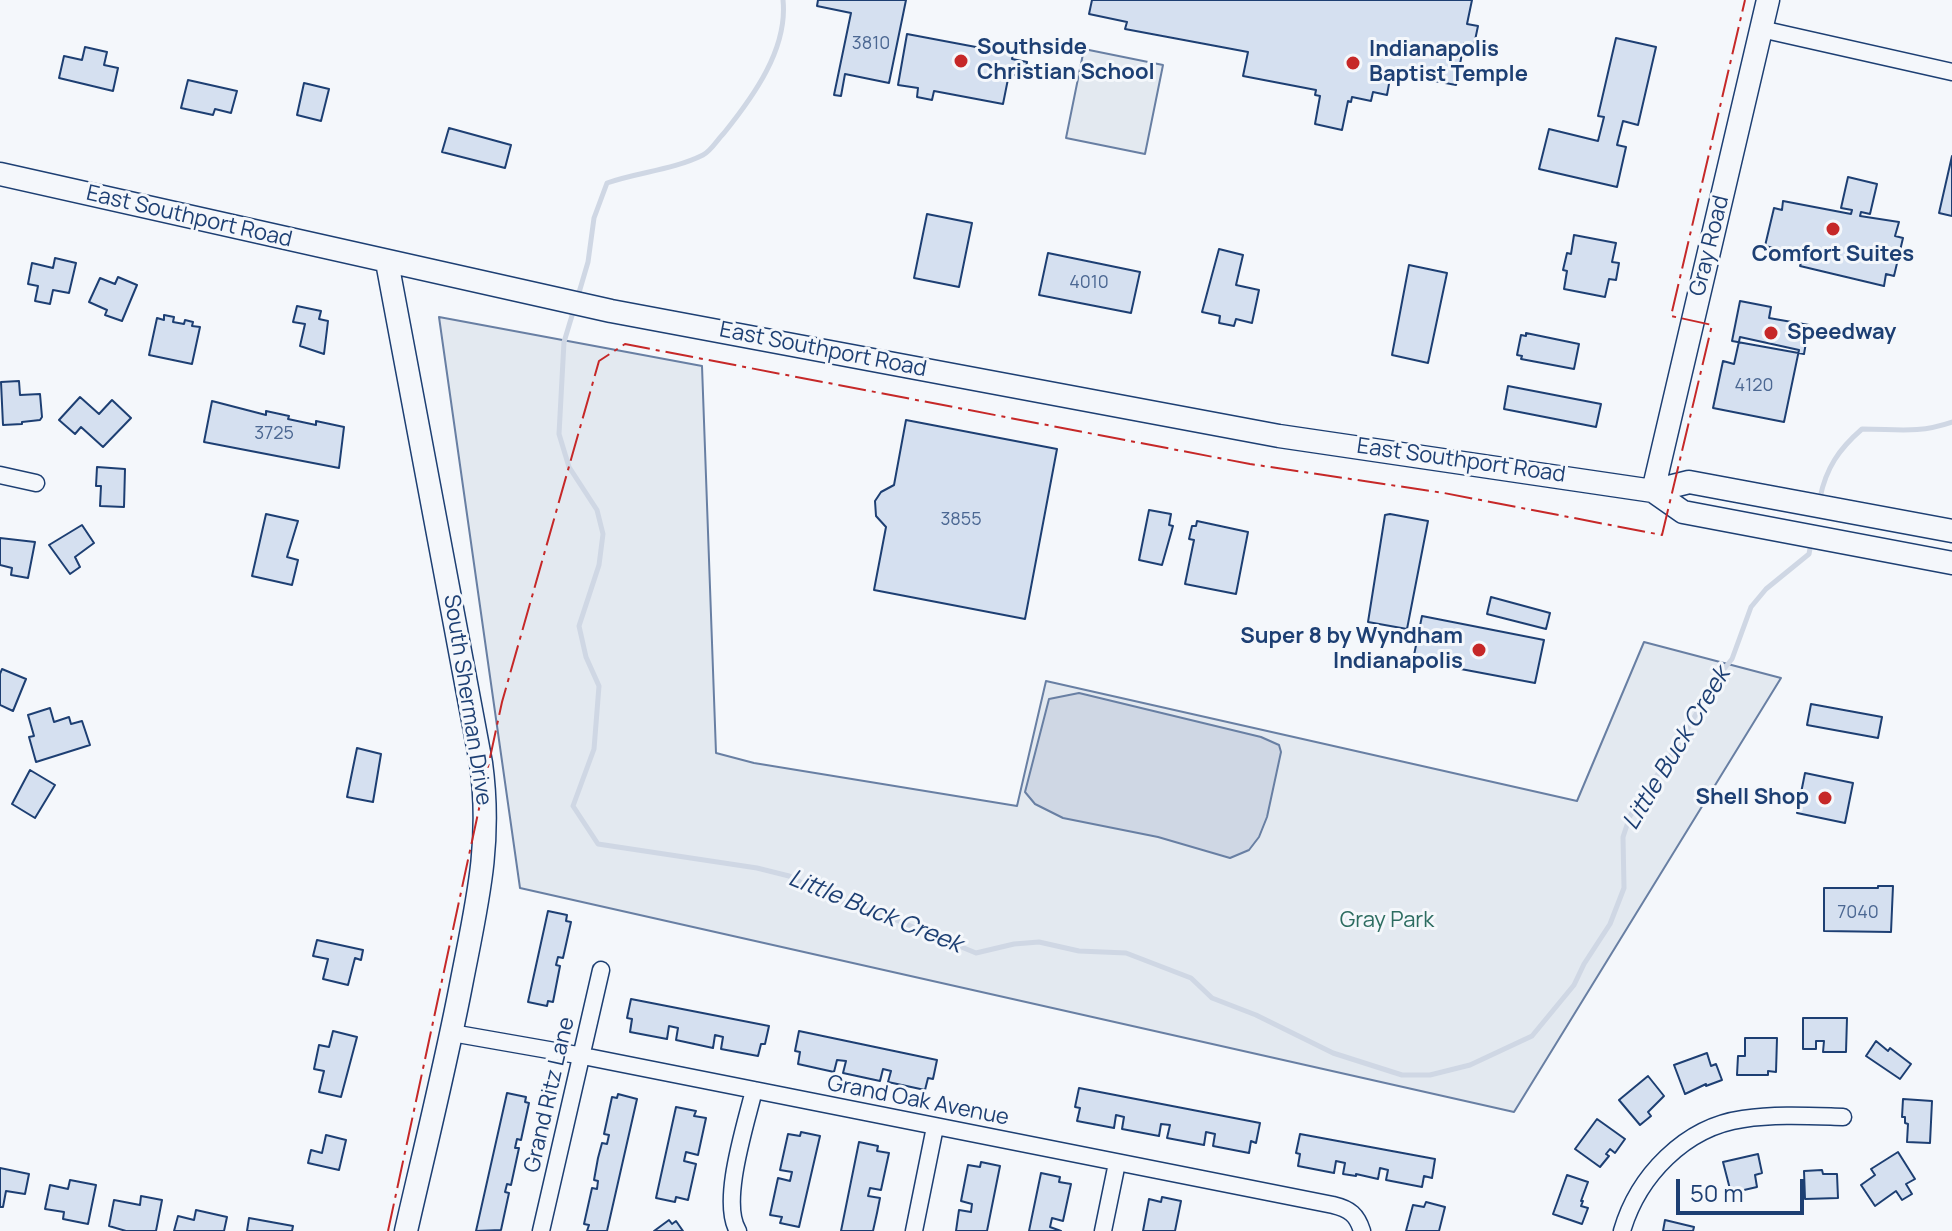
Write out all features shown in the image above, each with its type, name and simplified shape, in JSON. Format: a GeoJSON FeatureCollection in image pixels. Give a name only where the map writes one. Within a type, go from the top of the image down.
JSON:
{"type":"FeatureCollection","features":[{"type":"Feature","properties":{"kind":"main road","name":"Gray Road"},"geometry":{"type":"LineString","coordinates":[[1653,491],[1768,0]]}},
{"type":"Feature","properties":{"kind":"main road","name":"East Southport Road"},"geometry":{"type":"LineString","coordinates":[[0,174],[611,311],[1279,436],[1653,491],[1689,482],[1952,531]]}},
{"type":"Feature","properties":{"kind":"main road","name":"South Sherman Drive"},"geometry":{"type":"LineString","coordinates":[[387,262],[486,802],[482,881],[452,1033],[406,1231]]}},
{"type":"Feature","properties":{"kind":"main road","name":"East Southport Road"},"geometry":{"type":"LineString","coordinates":[[1653,491],[1683,512],[1952,563]]}},
{"type":"Feature","properties":{"kind":"street"},"geometry":{"type":"LineString","coordinates":[[1761,29],[1952,72]]}},
{"type":"Feature","properties":{"kind":"street"},"geometry":{"type":"LineString","coordinates":[[0,475],[36,483]]}},
{"type":"Feature","properties":{"kind":"street","name":"Grand Ritz Lane"},"geometry":{"type":"LineString","coordinates":[[541,1231],[601,970]]}},
{"type":"Feature","properties":{"kind":"street","name":"Grand Oak Avenue"},"geometry":{"type":"LineString","coordinates":[[452,1033],[583,1056],[1343,1207],[1356,1216],[1362,1231]]}},
{"type":"Feature","properties":{"kind":"street"},"geometry":{"type":"LineString","coordinates":[[738,1231],[733,1223],[730,1205],[754,1090]]}},
{"type":"Feature","properties":{"kind":"street"},"geometry":{"type":"LineString","coordinates":[[1622,1231],[1633,1202],[1650,1176],[1671,1154],[1697,1136],[1741,1119],[1843,1117]]}},
{"type":"Feature","properties":{"kind":"street"},"geometry":{"type":"LineString","coordinates":[[914,1231],[935,1127]]}},
{"type":"Feature","properties":{"kind":"street"},"geometry":{"type":"LineString","coordinates":[[1103,1231],[1117,1163]]}},
{"type":"Feature","properties":{"kind":"green space"},"geometry":{"type":"Polygon","coordinates":[[[1084,49],[1163,65],[1145,154],[1066,138],[1084,49]]]}},
{"type":"Feature","properties":{"kind":"green space","name":"Gray Park"},"geometry":{"type":"Polygon","coordinates":[[[439,317],[702,366],[716,753],[754,763],[1017,806],[1046,681],[1577,801],[1644,642],[1781,678],[1514,1112],[520,888],[439,317]]]}},
{"type":"Feature","properties":{"kind":"shaded area"},"geometry":{"type":"Polygon","coordinates":[[[1079,693],[1261,737],[1279,745],[1281,752],[1267,817],[1259,837],[1249,850],[1230,858],[1158,837],[1063,818],[1035,804],[1025,792],[1049,699],[1079,693]]]}},
{"type":"Feature","properties":{"kind":"building"},"geometry":{"type":"Polygon","coordinates":[[[818,0],[906,0],[889,83],[845,74],[841,96],[834,95],[851,13],[817,6],[818,0]]]}},
{"type":"Feature","properties":{"kind":"building","name":"Indianapolis Baptist Temple"},"geometry":{"type":"Polygon","coordinates":[[[1092,0],[1472,0],[1467,24],[1478,26],[1474,45],[1464,43],[1456,85],[1391,73],[1387,95],[1373,92],[1371,101],[1352,97],[1351,102],[1348,101],[1342,130],[1315,124],[1320,96],[1315,95],[1316,90],[1243,76],[1248,52],[1125,29],[1127,22],[1089,14],[1092,0]]]}},
{"type":"Feature","properties":{"kind":"building"},"geometry":{"type":"Polygon","coordinates":[[[907,34],[1013,54],[1012,59],[1027,62],[1024,77],[1009,74],[1003,104],[934,91],[932,100],[917,97],[918,88],[898,85],[907,34]]]}},
{"type":"Feature","properties":{"kind":"building"},"geometry":{"type":"Polygon","coordinates":[[[1616,38],[1656,47],[1638,125],[1623,121],[1617,145],[1626,147],[1617,187],[1539,169],[1549,129],[1598,141],[1604,117],[1598,116],[1616,38]]]}},
{"type":"Feature","properties":{"kind":"building"},"geometry":{"type":"Polygon","coordinates":[[[85,47],[107,52],[104,65],[118,68],[113,91],[59,78],[64,56],[82,60],[85,47]]]}},
{"type":"Feature","properties":{"kind":"building"},"geometry":{"type":"Polygon","coordinates":[[[188,80],[237,91],[231,113],[215,109],[213,115],[181,108],[188,80]]]}},
{"type":"Feature","properties":{"kind":"building"},"geometry":{"type":"Polygon","coordinates":[[[304,83],[329,89],[321,121],[297,115],[304,83]]]}},
{"type":"Feature","properties":{"kind":"building"},"geometry":{"type":"Polygon","coordinates":[[[449,128],[511,145],[505,168],[442,152],[449,128]]]}},
{"type":"Feature","properties":{"kind":"building"},"geometry":{"type":"Polygon","coordinates":[[[1952,156],[1952,216],[1939,213],[1952,156]]]}},
{"type":"Feature","properties":{"kind":"building","name":"Comfort Suites"},"geometry":{"type":"Polygon","coordinates":[[[1848,177],[1877,184],[1870,214],[1861,212],[1860,216],[1899,222],[1895,236],[1903,238],[1894,276],[1886,274],[1884,286],[1800,266],[1801,263],[1772,256],[1774,248],[1765,246],[1774,208],[1782,210],[1783,201],[1851,214],[1852,210],[1841,208],[1848,177]]]}},
{"type":"Feature","properties":{"kind":"building"},"geometry":{"type":"Polygon","coordinates":[[[927,214],[972,223],[959,287],[914,278],[927,214]]]}},
{"type":"Feature","properties":{"kind":"building"},"geometry":{"type":"Polygon","coordinates":[[[1574,235],[1616,243],[1612,262],[1619,263],[1616,280],[1609,279],[1605,297],[1564,289],[1567,271],[1563,270],[1567,253],[1571,254],[1574,235]]]}},
{"type":"Feature","properties":{"kind":"building"},"geometry":{"type":"Polygon","coordinates":[[[1219,249],[1243,255],[1236,285],[1259,290],[1252,323],[1236,319],[1234,326],[1219,323],[1220,316],[1202,312],[1219,249]]]}},
{"type":"Feature","properties":{"kind":"building"},"geometry":{"type":"Polygon","coordinates":[[[1048,253],[1140,272],[1131,313],[1039,295],[1048,253]]]}},
{"type":"Feature","properties":{"kind":"building"},"geometry":{"type":"Polygon","coordinates":[[[55,258],[76,263],[69,293],[53,290],[50,304],[35,301],[38,286],[28,284],[32,263],[53,268],[55,258]]]}},
{"type":"Feature","properties":{"kind":"building"},"geometry":{"type":"Polygon","coordinates":[[[1409,265],[1447,273],[1428,363],[1392,355],[1409,265]]]}},
{"type":"Feature","properties":{"kind":"building"},"geometry":{"type":"Polygon","coordinates":[[[118,277],[137,285],[122,321],[105,315],[107,310],[89,302],[100,278],[115,284],[118,277]]]}},
{"type":"Feature","properties":{"kind":"building","name":"Speedway"},"geometry":{"type":"Polygon","coordinates":[[[1740,301],[1771,307],[1769,318],[1809,325],[1804,354],[1732,341],[1740,301]]]}},
{"type":"Feature","properties":{"kind":"building"},"geometry":{"type":"Polygon","coordinates":[[[297,306],[321,311],[319,319],[328,321],[324,354],[300,346],[305,324],[293,322],[297,306]]]}},
{"type":"Feature","properties":{"kind":"building"},"geometry":{"type":"Polygon","coordinates":[[[164,315],[174,317],[173,322],[184,324],[185,320],[193,322],[192,326],[200,327],[192,364],[149,355],[157,318],[164,320],[164,315]]]}},
{"type":"Feature","properties":{"kind":"building"},"geometry":{"type":"Polygon","coordinates":[[[1526,333],[1579,344],[1574,369],[1521,359],[1522,356],[1517,355],[1521,335],[1526,336],[1526,333]]]}},
{"type":"Feature","properties":{"kind":"building","name":"Speedway"},"geometry":{"type":"Polygon","coordinates":[[[1740,337],[1799,350],[1784,422],[1713,408],[1723,361],[1734,364],[1740,337]]]}},
{"type":"Feature","properties":{"kind":"building"},"geometry":{"type":"Polygon","coordinates":[[[19,381],[20,395],[40,394],[42,417],[22,424],[3,425],[1,382],[19,381]]]}},
{"type":"Feature","properties":{"kind":"building"},"geometry":{"type":"Polygon","coordinates":[[[1508,386],[1601,404],[1596,427],[1504,409],[1508,386]]]}},
{"type":"Feature","properties":{"kind":"building"},"geometry":{"type":"Polygon","coordinates":[[[80,397],[99,414],[112,400],[131,418],[103,447],[81,427],[75,434],[59,420],[80,397]]]}},
{"type":"Feature","properties":{"kind":"building"},"geometry":{"type":"Polygon","coordinates":[[[212,401],[266,415],[266,411],[289,416],[288,419],[316,425],[316,421],[344,427],[339,468],[204,442],[212,401]]]}},
{"type":"Feature","properties":{"kind":"building"},"geometry":{"type":"Polygon","coordinates":[[[906,420],[1057,449],[1025,619],[874,590],[886,527],[876,516],[875,501],[881,492],[894,485],[906,420]]]}},
{"type":"Feature","properties":{"kind":"building"},"geometry":{"type":"Polygon","coordinates":[[[97,467],[125,469],[124,507],[100,506],[101,486],[96,486],[97,467]]]}},
{"type":"Feature","properties":{"kind":"building"},"geometry":{"type":"Polygon","coordinates":[[[1149,510],[1171,514],[1169,525],[1173,526],[1162,565],[1139,560],[1149,510]]]}},
{"type":"Feature","properties":{"kind":"building"},"geometry":{"type":"Polygon","coordinates":[[[266,514],[298,521],[287,557],[298,560],[292,585],[252,576],[266,514]]]}},
{"type":"Feature","properties":{"kind":"building"},"geometry":{"type":"Polygon","coordinates":[[[1385,515],[1428,521],[1407,629],[1368,622],[1385,515]]]}},
{"type":"Feature","properties":{"kind":"building"},"geometry":{"type":"Polygon","coordinates":[[[1197,521],[1248,532],[1236,594],[1185,584],[1194,540],[1189,539],[1192,526],[1196,526],[1197,521]]]}},
{"type":"Feature","properties":{"kind":"building"},"geometry":{"type":"Polygon","coordinates":[[[82,525],[94,543],[75,557],[80,567],[70,574],[49,545],[82,525]]]}},
{"type":"Feature","properties":{"kind":"building"},"geometry":{"type":"Polygon","coordinates":[[[0,538],[35,542],[28,578],[11,575],[12,568],[0,565],[0,538]]]}},
{"type":"Feature","properties":{"kind":"building"},"geometry":{"type":"Polygon","coordinates":[[[1491,597],[1550,613],[1546,629],[1487,614],[1491,597]]]}},
{"type":"Feature","properties":{"kind":"building","name":"Super 8 by Wyndham Indianapolis"},"geometry":{"type":"Polygon","coordinates":[[[1422,616],[1544,640],[1535,683],[1413,660],[1422,616]]]}},
{"type":"Feature","properties":{"kind":"building"},"geometry":{"type":"Polygon","coordinates":[[[2,669],[26,679],[13,711],[0,705],[2,669]]]}},
{"type":"Feature","properties":{"kind":"building"},"geometry":{"type":"Polygon","coordinates":[[[1811,704],[1882,717],[1878,738],[1807,725],[1811,704]]]}},
{"type":"Feature","properties":{"kind":"building"},"geometry":{"type":"Polygon","coordinates":[[[50,708],[54,722],[69,717],[71,724],[82,721],[90,745],[36,762],[29,737],[34,736],[28,715],[50,708]]]}},
{"type":"Feature","properties":{"kind":"building"},"geometry":{"type":"Polygon","coordinates":[[[357,748],[381,754],[373,802],[347,797],[357,748]]]}},
{"type":"Feature","properties":{"kind":"building"},"geometry":{"type":"Polygon","coordinates":[[[30,770],[55,785],[35,818],[12,804],[30,770]]]}},
{"type":"Feature","properties":{"kind":"building","name":"Shell Shop"},"geometry":{"type":"Polygon","coordinates":[[[1805,773],[1853,783],[1845,823],[1797,813],[1805,773]]]}},
{"type":"Feature","properties":{"kind":"building"},"geometry":{"type":"Polygon","coordinates":[[[1893,886],[1891,932],[1824,931],[1824,888],[1893,886]]]}},
{"type":"Feature","properties":{"kind":"building"},"geometry":{"type":"Polygon","coordinates":[[[548,911],[567,915],[566,921],[571,922],[563,958],[558,957],[556,965],[560,966],[553,1002],[548,1001],[547,1006],[528,1002],[548,911]]]}},
{"type":"Feature","properties":{"kind":"building"},"geometry":{"type":"Polygon","coordinates":[[[317,940],[363,950],[361,960],[355,958],[348,985],[323,979],[328,959],[313,956],[317,940]]]}},
{"type":"Feature","properties":{"kind":"building"},"geometry":{"type":"Polygon","coordinates":[[[631,999],[769,1026],[765,1044],[761,1044],[758,1056],[721,1049],[723,1037],[715,1035],[713,1048],[676,1040],[678,1028],[669,1026],[667,1039],[630,1032],[632,1019],[627,1018],[631,999]]]}},
{"type":"Feature","properties":{"kind":"building"},"geometry":{"type":"Polygon","coordinates":[[[1803,1018],[1847,1018],[1846,1052],[1823,1052],[1824,1041],[1816,1041],[1816,1049],[1803,1049],[1803,1018]]]}},
{"type":"Feature","properties":{"kind":"building"},"geometry":{"type":"Polygon","coordinates":[[[333,1031],[357,1037],[341,1097],[319,1092],[324,1071],[314,1069],[319,1045],[329,1047],[333,1031]]]}},
{"type":"Feature","properties":{"kind":"building"},"geometry":{"type":"Polygon","coordinates":[[[799,1031],[937,1060],[933,1079],[928,1078],[925,1090],[888,1082],[891,1071],[883,1069],[880,1081],[843,1073],[846,1061],[837,1060],[834,1072],[798,1064],[800,1052],[795,1051],[799,1031]]]}},
{"type":"Feature","properties":{"kind":"building"},"geometry":{"type":"Polygon","coordinates":[[[1745,1038],[1777,1038],[1776,1072],[1737,1075],[1738,1056],[1745,1056],[1745,1038]]]}},
{"type":"Feature","properties":{"kind":"building"},"geometry":{"type":"Polygon","coordinates":[[[1876,1041],[1911,1064],[1900,1079],[1866,1056],[1876,1041]]]}},
{"type":"Feature","properties":{"kind":"building"},"geometry":{"type":"Polygon","coordinates":[[[1707,1053],[1711,1066],[1716,1064],[1722,1080],[1685,1094],[1674,1065],[1707,1053]]]}},
{"type":"Feature","properties":{"kind":"building"},"geometry":{"type":"Polygon","coordinates":[[[1648,1076],[1664,1096],[1648,1112],[1651,1116],[1640,1125],[1619,1100],[1648,1076]]]}},
{"type":"Feature","properties":{"kind":"building"},"geometry":{"type":"Polygon","coordinates":[[[1079,1088],[1260,1123],[1256,1143],[1251,1141],[1249,1153],[1213,1146],[1215,1134],[1206,1132],[1204,1145],[1167,1138],[1170,1125],[1161,1124],[1159,1136],[1122,1129],[1124,1117],[1116,1115],[1114,1128],[1077,1121],[1080,1108],[1075,1107],[1079,1088]]]}},
{"type":"Feature","properties":{"kind":"building"},"geometry":{"type":"Polygon","coordinates":[[[507,1093],[526,1097],[525,1102],[529,1103],[521,1140],[517,1139],[515,1148],[519,1148],[511,1185],[507,1184],[505,1192],[509,1193],[501,1230],[476,1231],[507,1093]]]}},
{"type":"Feature","properties":{"kind":"building"},"geometry":{"type":"Polygon","coordinates":[[[618,1094],[637,1099],[607,1231],[587,1231],[589,1225],[584,1224],[592,1188],[597,1189],[598,1181],[594,1180],[598,1158],[602,1143],[607,1144],[609,1135],[604,1134],[612,1097],[617,1098],[618,1094]]]}},
{"type":"Feature","properties":{"kind":"building"},"geometry":{"type":"Polygon","coordinates":[[[1903,1099],[1932,1101],[1930,1143],[1907,1142],[1908,1124],[1902,1117],[1903,1099]]]}},
{"type":"Feature","properties":{"kind":"building"},"geometry":{"type":"Polygon","coordinates":[[[676,1107],[696,1111],[694,1116],[706,1118],[698,1155],[686,1152],[684,1161],[696,1164],[688,1200],[676,1197],[675,1202],[656,1198],[676,1107]]]}},
{"type":"Feature","properties":{"kind":"building"},"geometry":{"type":"Polygon","coordinates":[[[1597,1119],[1625,1139],[1615,1153],[1610,1149],[1606,1154],[1609,1156],[1600,1167],[1575,1149],[1597,1119]]]}},
{"type":"Feature","properties":{"kind":"building"},"geometry":{"type":"Polygon","coordinates":[[[801,1132],[820,1136],[799,1227],[780,1223],[782,1217],[770,1215],[778,1178],[790,1181],[792,1172],[780,1170],[788,1134],[800,1136],[801,1132]]]}},
{"type":"Feature","properties":{"kind":"building"},"geometry":{"type":"Polygon","coordinates":[[[1300,1134],[1435,1159],[1432,1178],[1424,1176],[1422,1187],[1386,1180],[1388,1170],[1380,1168],[1378,1179],[1343,1174],[1345,1163],[1336,1161],[1334,1173],[1298,1166],[1300,1154],[1296,1153],[1300,1134]]]}},
{"type":"Feature","properties":{"kind":"building"},"geometry":{"type":"Polygon","coordinates":[[[326,1135],[346,1140],[339,1170],[308,1163],[311,1150],[322,1153],[326,1135]]]}},
{"type":"Feature","properties":{"kind":"building"},"geometry":{"type":"Polygon","coordinates":[[[859,1142],[878,1146],[877,1151],[889,1153],[881,1190],[870,1188],[868,1196],[880,1198],[877,1213],[873,1231],[841,1231],[859,1142]]]}},
{"type":"Feature","properties":{"kind":"building"},"geometry":{"type":"Polygon","coordinates":[[[1898,1152],[1915,1179],[1906,1184],[1912,1194],[1902,1200],[1896,1191],[1875,1206],[1861,1185],[1875,1175],[1871,1169],[1898,1152]]]}},
{"type":"Feature","properties":{"kind":"building"},"geometry":{"type":"Polygon","coordinates":[[[1758,1154],[1762,1173],[1755,1175],[1757,1187],[1731,1193],[1723,1162],[1758,1154]]]}},
{"type":"Feature","properties":{"kind":"building"},"geometry":{"type":"Polygon","coordinates":[[[981,1162],[1000,1166],[987,1231],[956,1231],[959,1210],[971,1212],[972,1204],[961,1201],[968,1165],[980,1167],[981,1162]]]}},
{"type":"Feature","properties":{"kind":"building"},"geometry":{"type":"Polygon","coordinates":[[[0,1168],[29,1174],[25,1194],[6,1191],[3,1207],[0,1207],[0,1168]]]}},
{"type":"Feature","properties":{"kind":"building"},"geometry":{"type":"Polygon","coordinates":[[[1822,1170],[1823,1174],[1837,1174],[1838,1198],[1805,1199],[1804,1171],[1822,1170]]]}},
{"type":"Feature","properties":{"kind":"building"},"geometry":{"type":"Polygon","coordinates":[[[1041,1173],[1060,1177],[1059,1182],[1071,1184],[1063,1221],[1052,1218],[1050,1227],[1061,1231],[1029,1231],[1041,1173]]]}},
{"type":"Feature","properties":{"kind":"building"},"geometry":{"type":"Polygon","coordinates":[[[1567,1175],[1588,1182],[1581,1201],[1581,1206],[1588,1208],[1582,1224],[1553,1214],[1567,1175]]]}},
{"type":"Feature","properties":{"kind":"building"},"geometry":{"type":"Polygon","coordinates":[[[70,1180],[96,1185],[88,1224],[63,1219],[64,1212],[45,1209],[50,1185],[68,1189],[70,1180]]]}},
{"type":"Feature","properties":{"kind":"building"},"geometry":{"type":"Polygon","coordinates":[[[141,1196],[162,1200],[156,1231],[126,1231],[109,1226],[114,1200],[140,1205],[141,1196]]]}},
{"type":"Feature","properties":{"kind":"building"},"geometry":{"type":"Polygon","coordinates":[[[1162,1197],[1181,1201],[1175,1231],[1143,1231],[1149,1199],[1161,1202],[1162,1197]]]}},
{"type":"Feature","properties":{"kind":"building"},"geometry":{"type":"Polygon","coordinates":[[[1426,1202],[1445,1207],[1439,1231],[1406,1231],[1413,1205],[1424,1207],[1426,1202]]]}},
{"type":"Feature","properties":{"kind":"building"},"geometry":{"type":"Polygon","coordinates":[[[196,1210],[227,1217],[224,1231],[174,1231],[178,1216],[194,1220],[196,1210]]]}},
{"type":"Feature","properties":{"kind":"building"},"geometry":{"type":"Polygon","coordinates":[[[249,1218],[293,1226],[292,1231],[247,1231],[249,1218]]]}},
{"type":"Feature","properties":{"kind":"building"},"geometry":{"type":"Polygon","coordinates":[[[669,1220],[672,1224],[676,1221],[683,1231],[654,1231],[669,1220]]]}},
{"type":"Feature","properties":{"kind":"building"},"geometry":{"type":"Polygon","coordinates":[[[1665,1220],[1694,1227],[1693,1231],[1663,1231],[1665,1220]]]}},
{"type":"Feature","properties":{"kind":"waterway","name":"Little Buck Creek"},"geometry":{"type":"LineString","coordinates":[[578,296],[588,262],[594,218],[607,183],[680,164],[703,155],[711,148],[746,104],[766,71],[780,36],[783,0]]}},
{"type":"Feature","properties":{"kind":"waterway","name":"Little Buck Creek"},"geometry":{"type":"LineString","coordinates":[[574,309],[564,342],[559,434],[569,467],[597,510],[603,534],[599,565],[579,626],[586,657],[599,686],[594,749],[573,806],[598,844],[757,868],[789,876],[830,898],[889,917],[976,953],[1039,942],[1079,951],[1126,953],[1191,978],[1212,998],[1256,1015],[1333,1053],[1402,1075],[1430,1075],[1470,1065],[1532,1036],[1574,985],[1610,924],[1624,888],[1623,837],[1630,816],[1684,735],[1716,679],[1732,659],[1751,607],[1766,589],[1809,554],[1811,543]]}},
{"type":"Feature","properties":{"kind":"waterway","name":"Little Buck Creek"},"geometry":{"type":"LineString","coordinates":[[1820,498],[1835,460],[1862,429],[1917,429],[1952,422]]}},
{"type":"Feature","properties":{"kind":"power"},"geometry":{"type":"LineString","coordinates":[[388,1231],[502,702],[599,361],[625,344],[1250,464],[1444,493],[1662,535],[1712,325],[1671,316],[1745,0]]}},
{"type":"Feature","properties":{"kind":"place","name":"Southside Christian School"},"geometry":{"type":"Point","coordinates":[961,61]}},
{"type":"Feature","properties":{"kind":"place","name":"Indianapolis Baptist Temple"},"geometry":{"type":"Point","coordinates":[1353,63]}},
{"type":"Feature","properties":{"kind":"place","name":"Comfort Suites"},"geometry":{"type":"Point","coordinates":[1833,229]}},
{"type":"Feature","properties":{"kind":"place","name":"Speedway"},"geometry":{"type":"Point","coordinates":[1771,333]}},
{"type":"Feature","properties":{"kind":"place","name":"Super 8 by Wyndham Indianapolis"},"geometry":{"type":"Point","coordinates":[1479,650]}},
{"type":"Feature","properties":{"kind":"place","name":"Shell Shop"},"geometry":{"type":"Point","coordinates":[1825,798]}}]}
